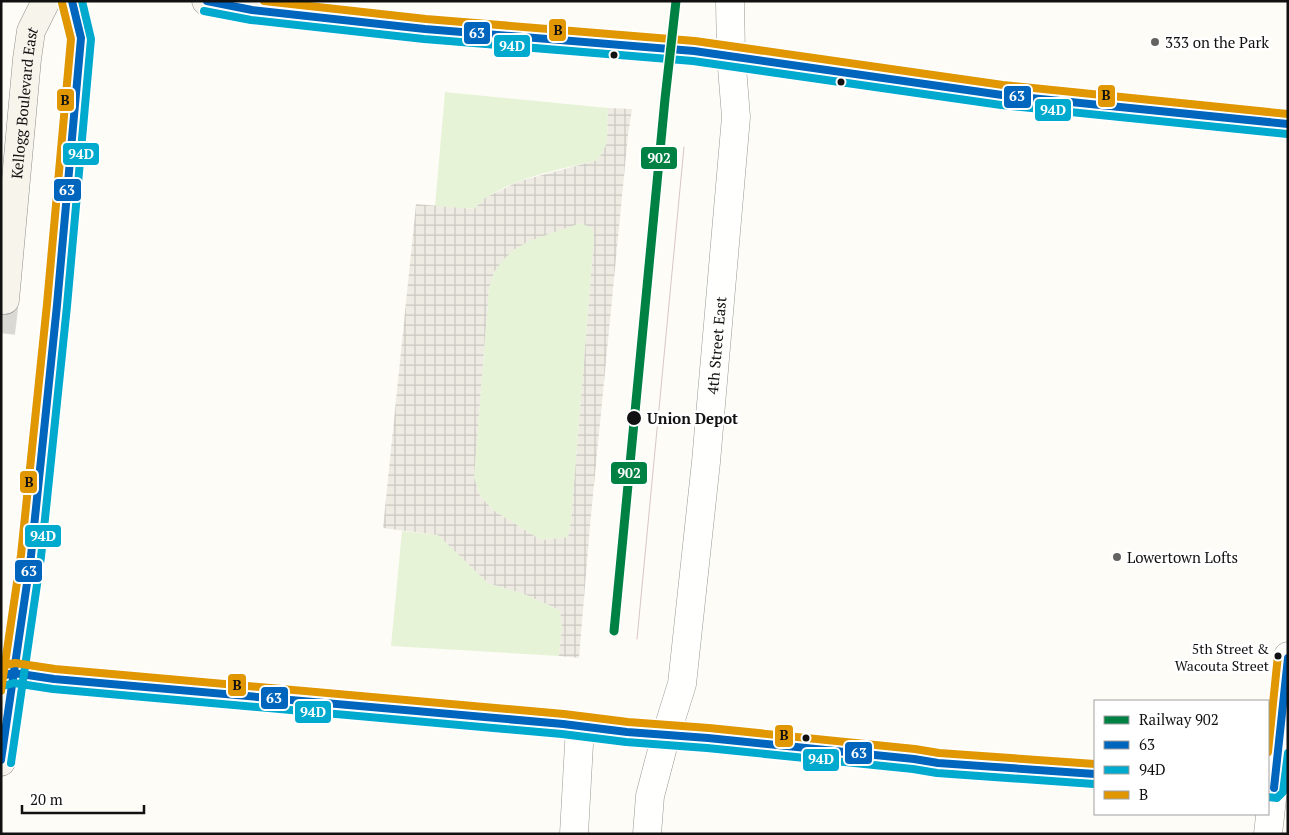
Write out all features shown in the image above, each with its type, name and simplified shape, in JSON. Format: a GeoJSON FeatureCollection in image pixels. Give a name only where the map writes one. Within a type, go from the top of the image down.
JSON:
{"type":"FeatureCollection","features":[{"type":"Feature","properties":{"kind":"main road","name":"Kellogg Boulevard East"},"geometry":{"type":"LineString","coordinates":[[5,300],[26,60],[31,30],[46,1]]}},
{"type":"Feature","properties":{"kind":"main road"},"geometry":{"type":"LineString","coordinates":[[57,304],[81,38],[72,1]]}},
{"type":"Feature","properties":{"kind":"main road"},"geometry":{"type":"LineString","coordinates":[[206,1],[252,10],[425,30],[731,55],[1002,95],[1288,124]]}},
{"type":"Feature","properties":{"kind":"main road"},"geometry":{"type":"LineString","coordinates":[[1,762],[8,675],[32,556]]}},
{"type":"Feature","properties":{"kind":"street","name":"4th Street East"},"geometry":{"type":"LineString","coordinates":[[646,834],[650,796],[682,684],[706,462],[736,117],[731,55],[730,1]]}},
{"type":"Feature","properties":{"kind":"street"},"geometry":{"type":"LineString","coordinates":[[1268,834],[1276,788],[1288,656]]}},
{"type":"Feature","properties":{"kind":"street"},"geometry":{"type":"LineString","coordinates":[[8,675],[580,726],[914,759],[938,763],[1094,774]]}},
{"type":"Feature","properties":{"kind":"street"},"geometry":{"type":"LineString","coordinates":[[574,834],[580,726]]}},
{"type":"Feature","properties":{"kind":"green space"},"geometry":{"type":"Polygon","coordinates":[[[445,92],[608,108],[607,143],[598,160],[516,182],[487,198],[474,209],[435,206],[445,92]]]}},
{"type":"Feature","properties":{"kind":"green space"},"geometry":{"type":"Polygon","coordinates":[[[581,223],[593,229],[594,239],[571,521],[568,537],[541,540],[493,510],[480,496],[474,477],[489,288],[494,272],[501,261],[510,253],[532,240],[581,223]]]}},
{"type":"Feature","properties":{"kind":"green space"},"geometry":{"type":"Polygon","coordinates":[[[402,531],[438,535],[488,583],[524,594],[560,610],[562,628],[559,656],[391,646],[402,531]]]}},
{"type":"Feature","properties":{"kind":"shaded area"},"geometry":{"type":"Polygon","coordinates":[[[608,108],[632,109],[590,526],[579,658],[559,656],[562,628],[560,610],[524,594],[488,583],[438,535],[383,528],[416,204],[474,209],[485,198],[520,181],[598,160],[607,143],[608,108]],[[581,223],[529,241],[515,249],[503,260],[494,272],[489,288],[474,477],[480,496],[493,510],[541,540],[568,537],[571,521],[594,239],[593,229],[581,223]]]}},
{"type":"Feature","properties":{"kind":"tunnel"},"geometry":{"type":"LineString","coordinates":[[1,333],[5,300]]}},
{"type":"Feature","properties":{"kind":"tunnel"},"geometry":{"type":"LineString","coordinates":[[31,556],[57,305]]}},
{"type":"Feature","properties":{"kind":"tram line"},"geometry":{"type":"LineString","coordinates":[[637,639],[684,147]]}},
{"type":"Feature","properties":{"kind":"rail line","name":"902"},"geometry":{"type":"LineString","coordinates":[[614,631],[676,1]]}},
{"type":"Feature","properties":{"kind":"transit line","name":"63"},"geometry":{"type":"LineString","coordinates":[[1,760],[31,556],[57,305],[81,38],[72,1]]}},
{"type":"Feature","properties":{"kind":"transit line","name":"94D"},"geometry":{"type":"LineString","coordinates":[[11,763],[41,557],[67,306],[91,39],[82,1]]}},
{"type":"Feature","properties":{"kind":"transit line","name":"63"},"geometry":{"type":"LineString","coordinates":[[207,1],[252,10],[425,29],[694,51],[1002,95],[1288,124]]}},
{"type":"Feature","properties":{"kind":"transit line","name":"B"},"geometry":{"type":"LineString","coordinates":[[264,1],[426,19],[695,41],[1003,85],[1288,114]]}},
{"type":"Feature","properties":{"kind":"transit line","name":"B"},"geometry":{"type":"LineString","coordinates":[[1,691],[21,555],[47,304],[71,39],[62,3]]}},
{"type":"Feature","properties":{"kind":"transit line","name":"94D"},"geometry":{"type":"LineString","coordinates":[[204,11],[251,20],[424,39],[693,61],[1001,105],[1287,134]]}},
{"type":"Feature","properties":{"kind":"transit line","name":"B"},"geometry":{"type":"LineString","coordinates":[[1269,742],[1278,655]]}},
{"type":"Feature","properties":{"kind":"transit line","name":"63"},"geometry":{"type":"LineString","coordinates":[[1274,788],[1288,658]]}},
{"type":"Feature","properties":{"kind":"transit line","name":"B"},"geometry":{"type":"LineString","coordinates":[[1,666],[15,663],[55,669],[709,728],[939,753],[1094,764]]}},
{"type":"Feature","properties":{"kind":"transit line","name":"63"},"geometry":{"type":"LineString","coordinates":[[1,676],[14,673],[54,679],[708,738],[938,763],[1094,774]]}},
{"type":"Feature","properties":{"kind":"transit line","name":"94D"},"geometry":{"type":"LineString","coordinates":[[3,686],[14,683],[53,689],[707,748],[937,773],[1094,784]]}},
{"type":"Feature","properties":{"kind":"transit line","name":"94D"},"geometry":{"type":"LineString","coordinates":[[1269,797],[1277,798],[1283,792],[1288,753]]}},
{"type":"Feature","properties":{"kind":"place","name":"333 on the Park"},"geometry":{"type":"Point","coordinates":[1155,42]}},
{"type":"Feature","properties":{"kind":"place","name":"Union Depot"},"geometry":{"type":"Point","coordinates":[634,418]}},
{"type":"Feature","properties":{"kind":"place","name":"Lowertown Lofts"},"geometry":{"type":"Point","coordinates":[1117,557]}},
{"type":"Feature","properties":{"kind":"place","name":"5th Street & Wacouta Street"},"geometry":{"type":"Point","coordinates":[1278,656]}}]}
